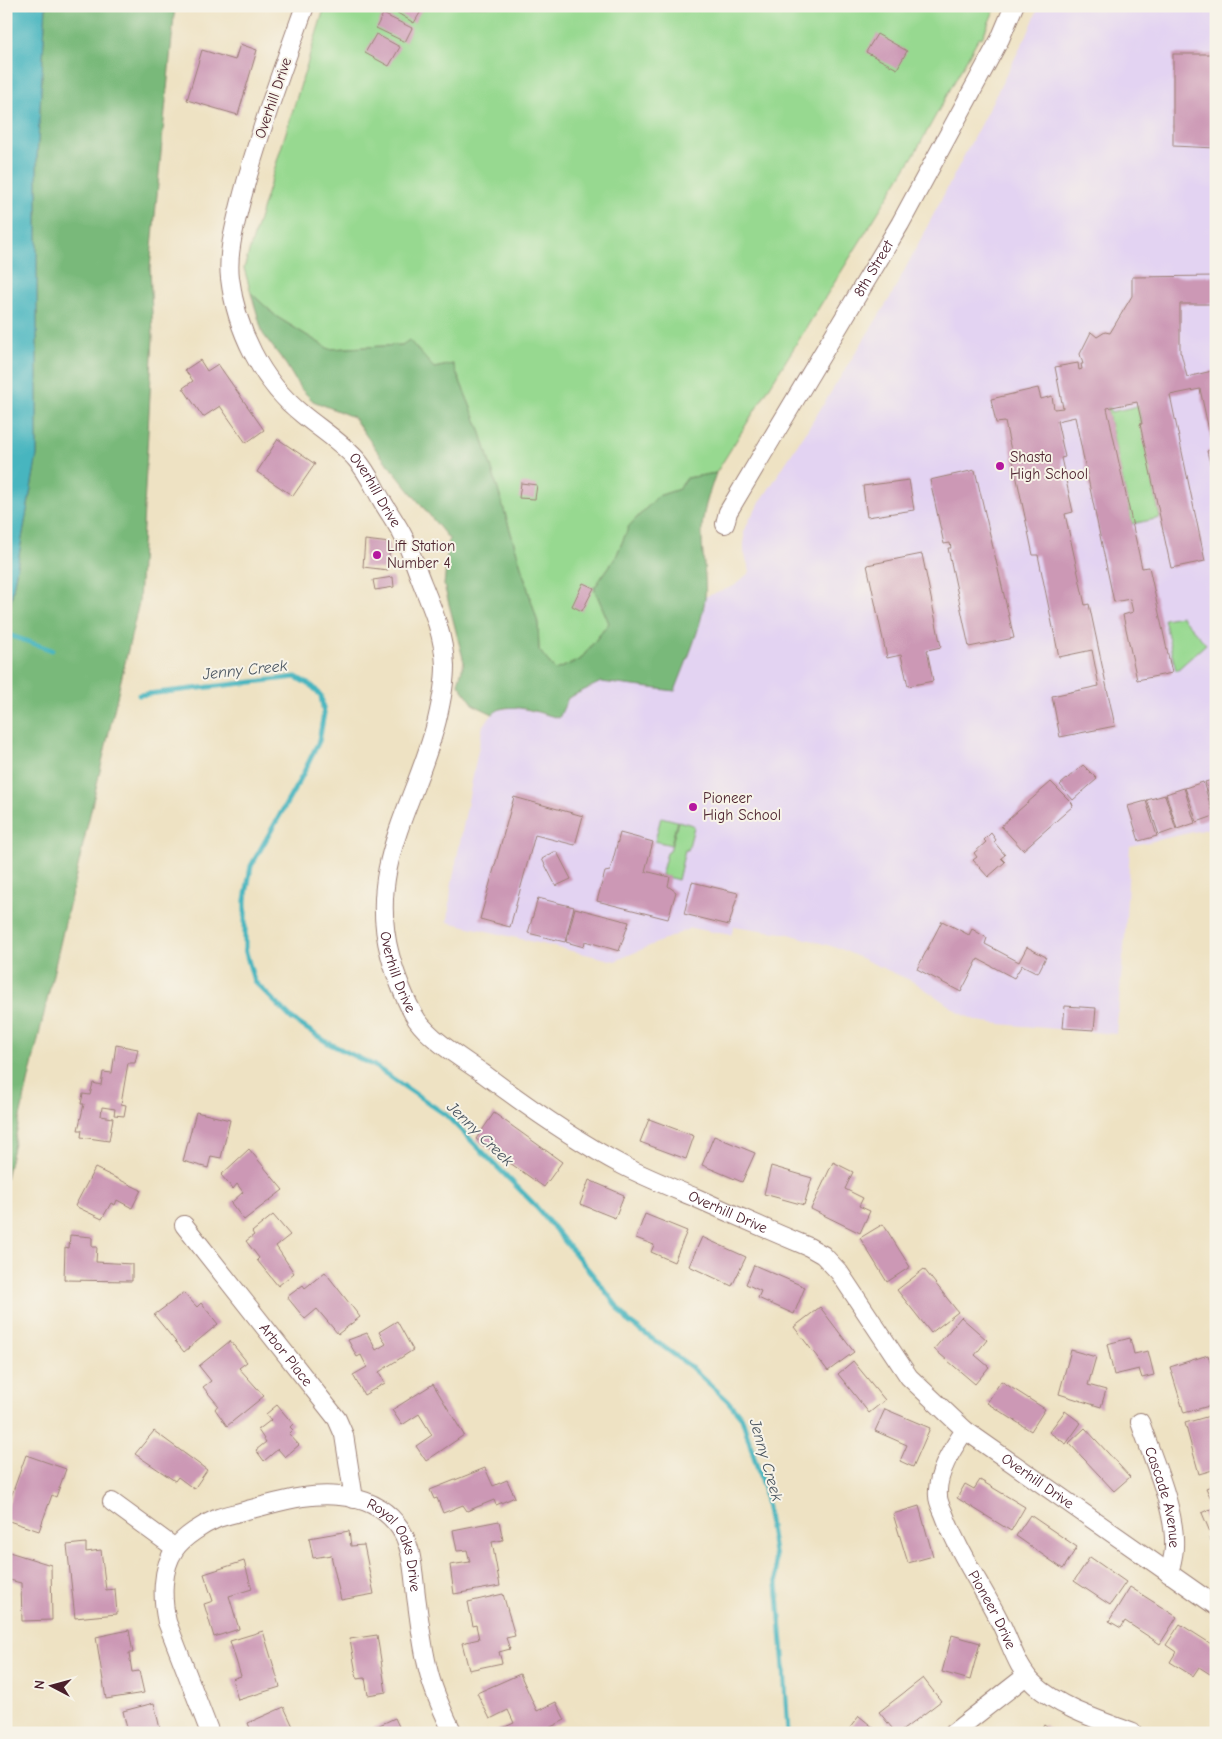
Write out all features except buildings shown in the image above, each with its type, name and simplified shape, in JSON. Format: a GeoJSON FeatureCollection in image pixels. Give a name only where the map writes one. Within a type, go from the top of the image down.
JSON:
{"type":"FeatureCollection","features":[{"type":"Feature","properties":{"kind":"street","name":"Overhill Drive"},"geometry":{"type":"LineString","coordinates":[[305,6],[246,182],[232,244],[230,278],[243,329],[254,356],[279,393],[301,414],[331,435],[353,455],[366,471],[403,535],[439,627],[444,647],[445,669],[441,704],[432,742],[390,854],[384,893],[387,944],[403,992],[418,1020],[444,1045],[541,1116],[599,1152],[640,1174],[809,1247],[823,1255],[847,1282],[910,1377],[965,1430],[1216,1606]]}},
{"type":"Feature","properties":{"kind":"street","name":"8th Street"},"geometry":{"type":"LineString","coordinates":[[725,524],[728,512],[900,224],[1000,39],[1014,6]]}},
{"type":"Feature","properties":{"kind":"street","name":"Arbor Place"},"geometry":{"type":"LineString","coordinates":[[184,1225],[336,1419],[344,1435],[354,1498]]}},
{"type":"Feature","properties":{"kind":"street","name":"Cascade Avenue"},"geometry":{"type":"LineString","coordinates":[[1140,1422],[1166,1497],[1174,1528],[1174,1547],[1169,1574]]}},
{"type":"Feature","properties":{"kind":"street","name":"Pioneer Drive"},"geometry":{"type":"LineString","coordinates":[[965,1430],[943,1470],[938,1497],[949,1528],[1001,1622],[1026,1676],[1036,1686],[1056,1699],[1133,1733]]}},
{"type":"Feature","properties":{"kind":"street","name":"Royal Oaks Drive"},"geometry":{"type":"LineString","coordinates":[[175,1548],[197,1529],[218,1518],[307,1497],[322,1495],[354,1498],[374,1505],[397,1523],[404,1536],[412,1570],[429,1674],[453,1733]]}},
{"type":"Feature","properties":{"kind":"street"},"geometry":{"type":"LineString","coordinates":[[112,1502],[175,1548],[163,1585],[164,1610],[210,1733]]}},
{"type":"Feature","properties":{"kind":"street"},"geometry":{"type":"LineString","coordinates":[[953,1733],[1026,1676]]}},
{"type":"Feature","properties":{"kind":"shaded area","name":"Shasta High School"},"geometry":{"type":"Polygon","coordinates":[[[1039,6],[1216,6],[1216,827],[1130,846],[1125,936],[1116,1034],[977,1021],[960,1013],[916,983],[841,949],[789,934],[734,926],[731,935],[691,928],[615,961],[448,922],[451,888],[483,725],[497,710],[515,707],[559,718],[568,698],[601,682],[675,690],[702,612],[705,597],[734,586],[750,572],[744,552],[744,532],[750,518],[890,298],[1029,31],[1039,6]]]}},
{"type":"Feature","properties":{"kind":"green space"},"geometry":{"type":"Polygon","coordinates":[[[46,6],[175,6],[150,268],[153,337],[139,602],[6,1178],[6,628],[37,455],[37,158],[46,6]]]}},
{"type":"Feature","properties":{"kind":"green space"},"geometry":{"type":"Polygon","coordinates":[[[325,6],[996,6],[982,38],[979,37],[915,153],[716,473],[687,478],[679,489],[658,496],[629,526],[616,557],[594,588],[609,623],[580,660],[555,670],[539,650],[538,623],[480,430],[453,364],[434,368],[402,345],[329,349],[277,317],[251,293],[244,268],[325,6]]]}},
{"type":"Feature","properties":{"kind":"green space"},"geometry":{"type":"Polygon","coordinates":[[[251,293],[277,317],[329,349],[402,345],[409,340],[434,368],[453,364],[480,430],[538,623],[539,650],[555,670],[580,660],[609,623],[594,588],[616,557],[629,526],[658,496],[679,489],[687,478],[716,473],[706,505],[702,529],[705,575],[703,610],[693,645],[675,691],[601,682],[568,698],[559,718],[515,708],[506,708],[493,714],[474,705],[458,683],[464,662],[444,585],[449,539],[378,452],[353,417],[313,401],[300,388],[285,363],[263,334],[251,293]]]}},
{"type":"Feature","properties":{"kind":"green space"},"geometry":{"type":"Polygon","coordinates":[[[1138,406],[1160,518],[1132,524],[1107,408],[1110,408],[1111,412],[1138,406]]]}},
{"type":"Feature","properties":{"kind":"green space"},"geometry":{"type":"Polygon","coordinates":[[[1181,616],[1206,644],[1176,671],[1164,619],[1181,616]]]}},
{"type":"Feature","properties":{"kind":"green space"},"geometry":{"type":"Polygon","coordinates":[[[661,817],[677,821],[671,845],[655,841],[661,817]]]}},
{"type":"Feature","properties":{"kind":"green space"},"geometry":{"type":"Polygon","coordinates":[[[678,821],[693,825],[694,827],[688,850],[685,850],[678,880],[661,875],[678,821]]]}},
{"type":"Feature","properties":{"kind":"water"},"geometry":{"type":"Polygon","coordinates":[[[6,6],[46,6],[37,158],[37,455],[6,628],[6,6]]]}},
{"type":"Feature","properties":{"kind":"waterway","name":"Jenny Creek"},"geometry":{"type":"LineString","coordinates":[[6,634],[52,650]]}},
{"type":"Feature","properties":{"kind":"waterway","name":"Jenny Creek"},"geometry":{"type":"LineString","coordinates":[[139,695],[296,677],[313,687],[321,696],[324,713],[319,741],[302,776],[251,866],[245,900],[245,949],[254,981],[292,1019],[328,1043],[373,1065],[446,1115],[533,1203],[629,1322],[690,1366],[727,1400],[742,1418],[764,1489],[775,1559],[788,1733]]}},
{"type":"Feature","properties":{"kind":"place","name":"Shasta High School"},"geometry":{"type":"Point","coordinates":[1000,466]}},
{"type":"Feature","properties":{"kind":"place","name":"Lift Station Number 4"},"geometry":{"type":"Point","coordinates":[377,555]}},
{"type":"Feature","properties":{"kind":"place","name":"Pioneer High School"},"geometry":{"type":"Point","coordinates":[693,807]}}]}
